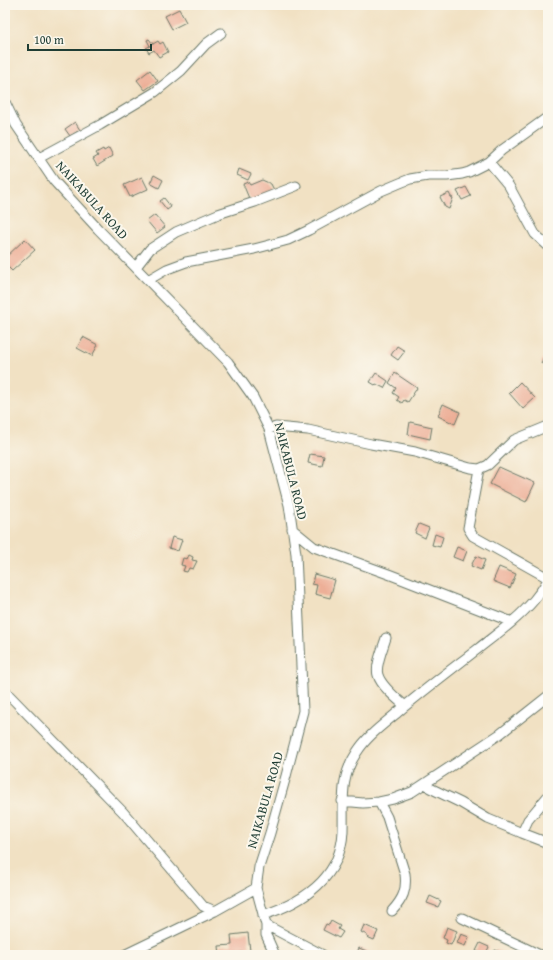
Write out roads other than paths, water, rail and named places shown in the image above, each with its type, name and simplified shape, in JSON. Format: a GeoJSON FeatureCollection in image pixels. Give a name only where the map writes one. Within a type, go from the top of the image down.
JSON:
{"type":"FeatureCollection","features":[{"type":"Feature","properties":{"kind":"street"},"geometry":{"type":"LineString","coordinates":[[39,158],[100,126],[155,92],[181,71],[206,44],[220,33]]}},
{"type":"Feature","properties":{"kind":"street","name":"NAIKABULA ROAD"},"geometry":{"type":"LineString","coordinates":[[5,102],[16,125],[59,186],[98,229],[228,362],[254,397],[269,429],[289,505],[296,554],[303,711],[270,833],[259,867],[256,888],[266,925],[266,935],[275,955]]}},
{"type":"Feature","properties":{"kind":"street"},"geometry":{"type":"LineString","coordinates":[[148,280],[167,269],[186,262],[254,249],[288,240],[400,182],[428,176],[447,176],[469,172],[489,162],[502,150],[548,117]]}},
{"type":"Feature","properties":{"kind":"street"},"geometry":{"type":"LineString","coordinates":[[489,162],[509,186],[535,234],[548,246]]}},
{"type":"Feature","properties":{"kind":"street"},"geometry":{"type":"LineString","coordinates":[[136,267],[150,249],[176,232],[218,214],[256,202],[296,186]]}},
{"type":"Feature","properties":{"kind":"street"},"geometry":{"type":"LineString","coordinates":[[269,429],[276,427],[308,430],[415,452],[470,468],[479,469],[488,465],[514,440],[548,426]]}},
{"type":"Feature","properties":{"kind":"street"},"geometry":{"type":"LineString","coordinates":[[263,915],[285,907],[302,898],[317,886],[330,872],[337,857],[342,840],[342,801],[345,779],[350,764],[357,751],[366,740],[405,706],[512,622],[534,601],[548,579],[472,536],[468,528],[479,469]]}},
{"type":"Feature","properties":{"kind":"street"},"geometry":{"type":"LineString","coordinates":[[292,529],[314,547],[512,622]]}},
{"type":"Feature","properties":{"kind":"street"},"geometry":{"type":"LineString","coordinates":[[386,638],[378,668],[378,676],[388,690],[405,706]]}},
{"type":"Feature","properties":{"kind":"street"},"geometry":{"type":"LineString","coordinates":[[5,691],[123,812],[203,906],[215,911]]}},
{"type":"Feature","properties":{"kind":"street"},"geometry":{"type":"LineString","coordinates":[[342,801],[367,803],[379,802],[400,797],[412,792],[500,734],[548,696]]}},
{"type":"Feature","properties":{"kind":"street"},"geometry":{"type":"LineString","coordinates":[[426,783],[430,788],[461,803],[488,819],[548,843]]}},
{"type":"Feature","properties":{"kind":"street"},"geometry":{"type":"LineString","coordinates":[[522,833],[528,820],[548,796]]}},
{"type":"Feature","properties":{"kind":"street"},"geometry":{"type":"LineString","coordinates":[[379,802],[387,817],[405,874],[405,892],[392,911]]}},
{"type":"Feature","properties":{"kind":"street"},"geometry":{"type":"LineString","coordinates":[[124,955],[215,911],[256,888]]}},
{"type":"Feature","properties":{"kind":"street"},"geometry":{"type":"LineString","coordinates":[[462,918],[540,955]]}},
{"type":"Feature","properties":{"kind":"street"},"geometry":{"type":"LineString","coordinates":[[266,925],[323,955]]}}]}
